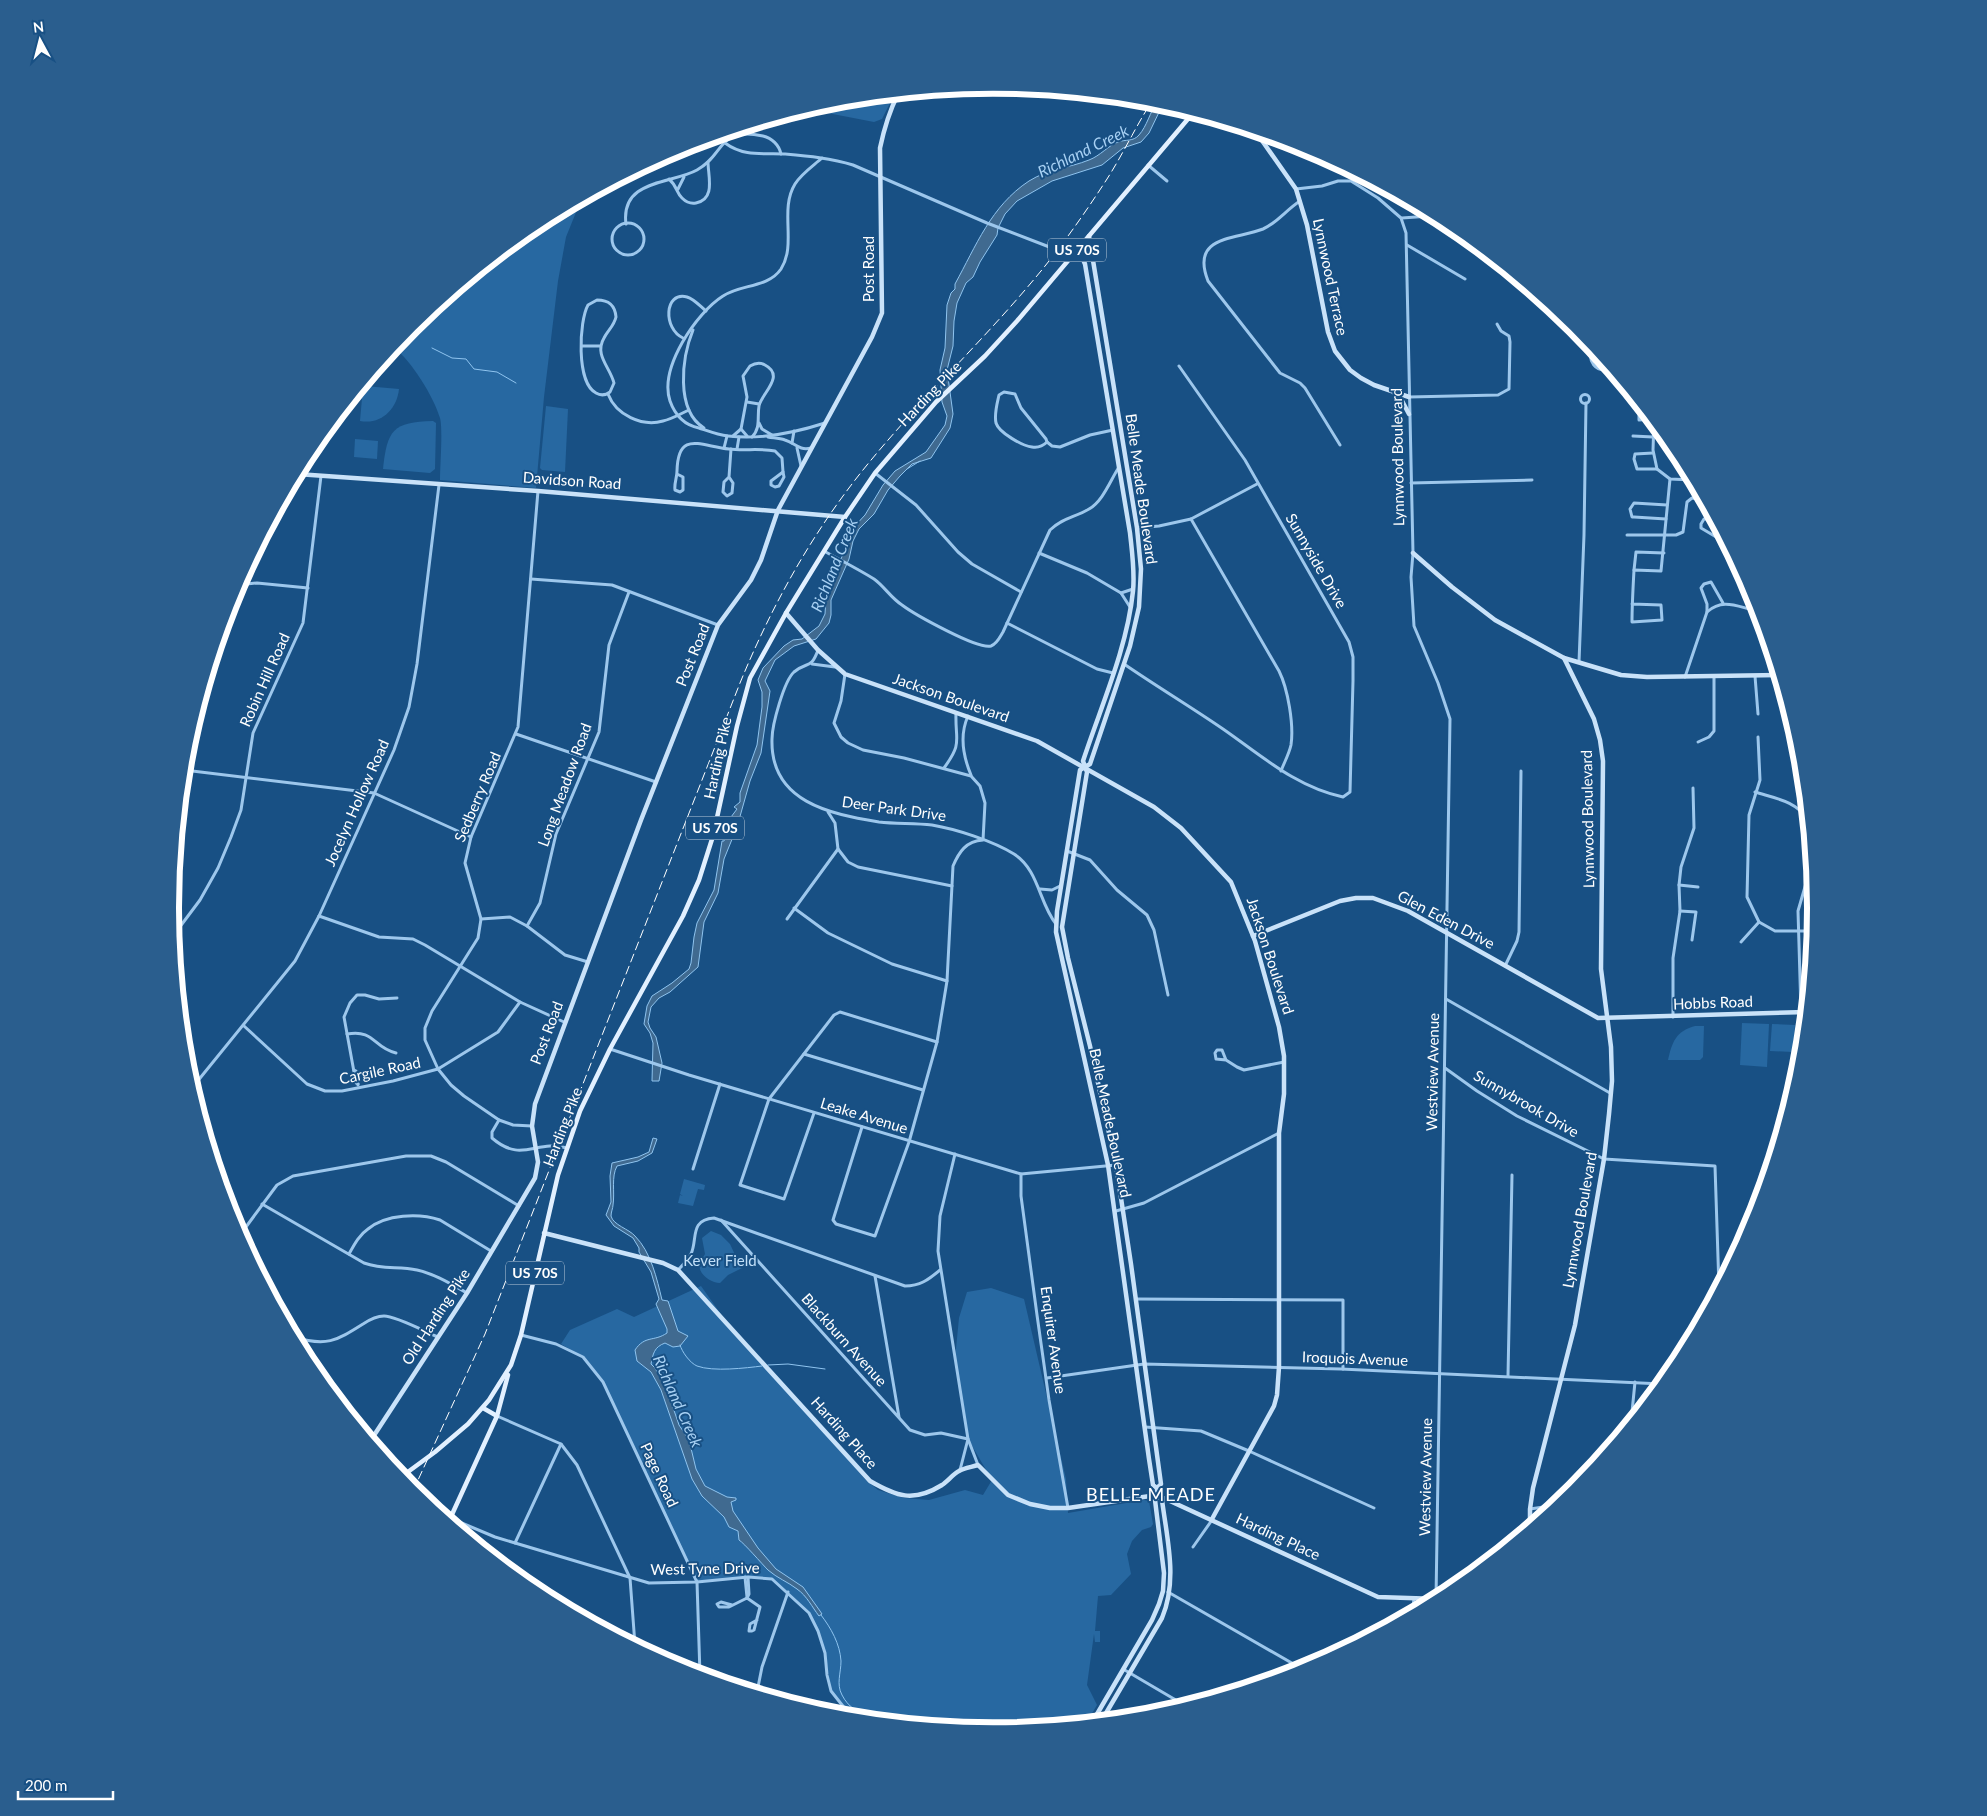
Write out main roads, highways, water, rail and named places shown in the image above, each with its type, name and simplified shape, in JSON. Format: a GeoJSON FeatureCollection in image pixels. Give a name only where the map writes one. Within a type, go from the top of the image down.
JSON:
{"type":"FeatureCollection","features":[{"type":"Feature","properties":{"kind":"main road","name":"Harding Pike"},"geometry":{"type":"LineString","coordinates":[[407,1473],[435,1452],[483,1408],[509,1369],[521,1335],[558,1175],[580,1111],[610,1049],[683,916],[699,880],[713,836],[737,726],[750,678],[786,613],[845,517],[875,473],[936,402],[957,384],[1017,322],[1189,118]]}},
{"type":"Feature","properties":{"kind":"main road"},"geometry":{"type":"LineString","coordinates":[[451,1515],[496,1416],[509,1369]]}},
{"type":"Feature","properties":{"kind":"main road"},"geometry":{"type":"LineString","coordinates":[[483,1408],[496,1416]]}},
{"type":"Feature","properties":{"kind":"waterway"},"geometry":{"type":"LineString","coordinates":[[432,348],[452,358],[466,359],[474,369],[497,372],[516,383]]}},
{"type":"Feature","properties":{"kind":"waterway","name":"Richland Creek"},"geometry":{"type":"LineString","coordinates":[[907,469],[920,461]]}},
{"type":"Feature","properties":{"kind":"waterway"},"geometry":{"type":"LineString","coordinates":[[680,1345],[684,1354],[692,1362],[704,1368],[730,1369],[762,1366]]}},
{"type":"Feature","properties":{"kind":"waterway"},"geometry":{"type":"LineString","coordinates":[[768,1365],[788,1364],[825,1369]]}},
{"type":"Feature","properties":{"kind":"waterway"},"geometry":{"type":"LineString","coordinates":[[821,1615],[839,1648],[841,1661],[840,1691],[844,1699],[856,1710]]}},
{"type":"Feature","properties":{"kind":"railway"},"geometry":{"type":"LineString","coordinates":[[417,1483],[485,1334],[740,683],[780,597],[829,516],[867,465],[1046,265],[1082,217],[1107,179],[1147,108]]}},
{"type":"Feature","properties":{"kind":"district","name":"BELLE MEADE"},"geometry":{"type":"Point","coordinates":[1151,1495]}},
{"type":"Feature","properties":{"kind":"park label","name":"Kever Field"},"geometry":{"type":"Point","coordinates":[720,1261]}}]}
